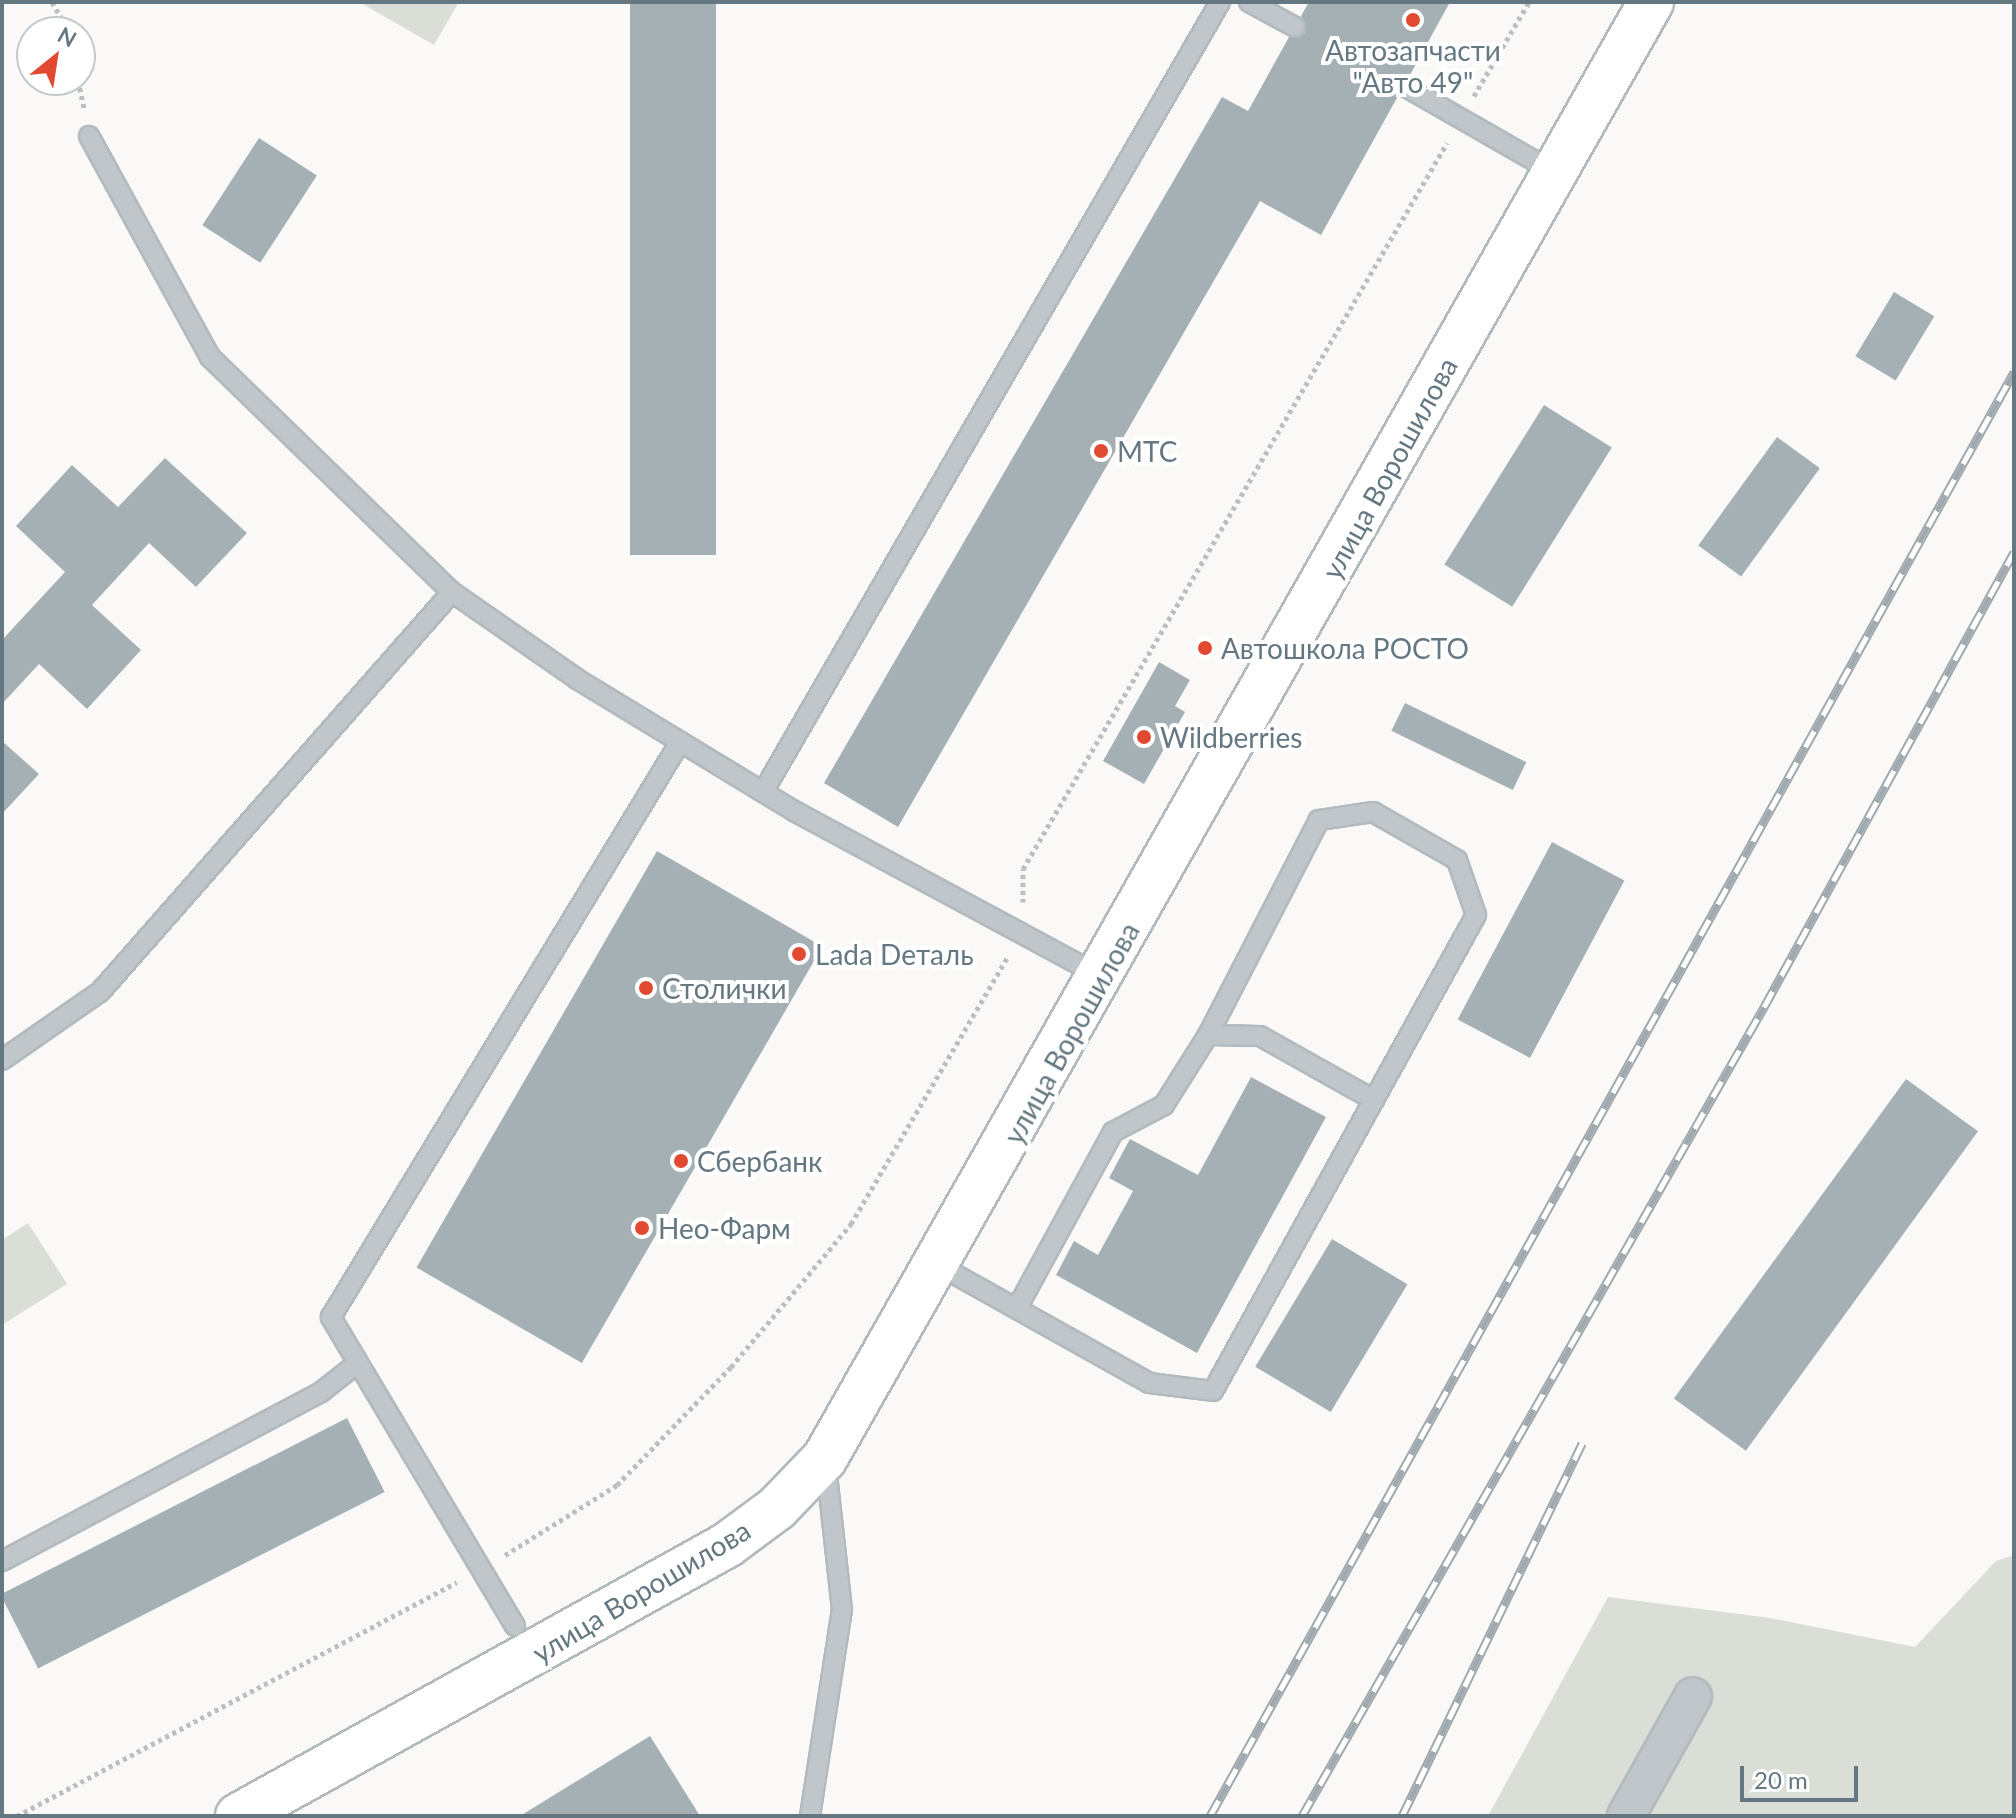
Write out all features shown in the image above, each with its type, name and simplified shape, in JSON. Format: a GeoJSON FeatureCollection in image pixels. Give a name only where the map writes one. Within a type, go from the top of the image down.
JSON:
{"type":"FeatureCollection","features":[{"type":"Feature","properties":{"kind":"main road","name":"улица Ворошилова"},"geometry":{"type":"LineString","coordinates":[[238,1816],[727,1545],[777,1508],[825,1458],[940,1266],[1651,2]]}},
{"type":"Feature","properties":{"kind":"street"},"geometry":{"type":"LineString","coordinates":[[1626,1816],[1693,1696]]}},
{"type":"Feature","properties":{"kind":"lane"},"geometry":{"type":"LineString","coordinates":[[763,792],[1220,2]]}},
{"type":"Feature","properties":{"kind":"lane"},"geometry":{"type":"LineString","coordinates":[[1249,2],[1295,27]]}},
{"type":"Feature","properties":{"kind":"lane"},"geometry":{"type":"LineString","coordinates":[[1404,86],[1555,173]]}},
{"type":"Feature","properties":{"kind":"lane"},"geometry":{"type":"LineString","coordinates":[[89,136],[210,357],[452,592],[680,742],[763,792],[1103,978]]}},
{"type":"Feature","properties":{"kind":"lane"},"geometry":{"type":"LineString","coordinates":[[2,1060],[100,992],[452,592]]}},
{"type":"Feature","properties":{"kind":"lane"},"geometry":{"type":"LineString","coordinates":[[515,1626],[331,1317],[680,742]]}},
{"type":"Feature","properties":{"kind":"lane"},"geometry":{"type":"LineString","coordinates":[[940,1266],[1149,1383],[1213,1391],[1476,915],[1457,860],[1373,812],[1319,820],[1208,1035],[1164,1105],[1113,1132],[1017,1308]]}},
{"type":"Feature","properties":{"kind":"lane"},"geometry":{"type":"LineString","coordinates":[[1208,1035],[1260,1036],[1374,1100]]}},
{"type":"Feature","properties":{"kind":"lane"},"geometry":{"type":"LineString","coordinates":[[2,1561],[321,1392],[358,1363]]}},
{"type":"Feature","properties":{"kind":"lane"},"geometry":{"type":"LineString","coordinates":[[810,1816],[842,1610],[825,1458]]}},
{"type":"Feature","properties":{"kind":"path"},"geometry":{"type":"LineString","coordinates":[[1465,112],[1529,2]]}},
{"type":"Feature","properties":{"kind":"path"},"geometry":{"type":"LineString","coordinates":[[17,1816],[479,1570],[617,1485],[731,1367],[851,1224],[1023,932],[1023,869],[1449,140]]}},
{"type":"Feature","properties":{"kind":"shaded area"},"geometry":{"type":"Polygon","coordinates":[[[359,2],[459,2],[434,45],[359,2]]]}},
{"type":"Feature","properties":{"kind":"shaded area"},"geometry":{"type":"Polygon","coordinates":[[[28,1223],[67,1284],[2,1325],[2,1240],[28,1223]]]}},
{"type":"Feature","properties":{"kind":"shaded area"},"geometry":{"type":"Polygon","coordinates":[[[2014,1555],[2014,1816],[1488,1816],[1608,1597],[1770,1618],[1915,1647],[1996,1561],[2014,1555]]]}},
{"type":"Feature","properties":{"kind":"building"},"geometry":{"type":"Polygon","coordinates":[[[630,2],[716,2],[716,555],[630,555],[630,2]]]}},
{"type":"Feature","properties":{"kind":"building"},"geometry":{"type":"Polygon","coordinates":[[[1309,2],[1450,2],[1410,75],[1393,81],[1398,96],[1321,235],[1260,201],[898,827],[824,783],[1222,97],[1248,111],[1289,37],[1305,33],[1301,16],[1309,2]]]}},
{"type":"Feature","properties":{"kind":"building"},"geometry":{"type":"Polygon","coordinates":[[[259,138],[317,176],[260,263],[202,225],[259,138]]]}},
{"type":"Feature","properties":{"kind":"building"},"geometry":{"type":"Polygon","coordinates":[[[1894,292],[1934,316],[1896,380],[1855,356],[1894,292]]]}},
{"type":"Feature","properties":{"kind":"building"},"geometry":{"type":"Polygon","coordinates":[[[1544,405],[1612,447],[1512,607],[1444,564],[1544,405]]]}},
{"type":"Feature","properties":{"kind":"building"},"geometry":{"type":"Polygon","coordinates":[[[1777,437],[1820,468],[1741,577],[1698,545],[1777,437]]]}},
{"type":"Feature","properties":{"kind":"building"},"geometry":{"type":"Polygon","coordinates":[[[165,458],[247,533],[196,587],[149,543],[92,605],[141,650],[87,709],[39,664],[2,704],[2,640],[65,572],[16,526],[72,465],[118,507],[165,458]]]}},
{"type":"Feature","properties":{"kind":"building","name":"Wildberries"},"geometry":{"type":"Polygon","coordinates":[[[1159,662],[1190,680],[1175,706],[1185,712],[1144,784],[1103,761],[1159,662]]]}},
{"type":"Feature","properties":{"kind":"building"},"geometry":{"type":"Polygon","coordinates":[[[1405,703],[1526,762],[1513,790],[1391,731],[1405,703]]]}},
{"type":"Feature","properties":{"kind":"building"},"geometry":{"type":"Polygon","coordinates":[[[2,741],[39,774],[2,814],[2,741]]]}},
{"type":"Feature","properties":{"kind":"building"},"geometry":{"type":"Polygon","coordinates":[[[1552,842],[1624,880],[1530,1058],[1458,1019],[1552,842]]]}},
{"type":"Feature","properties":{"kind":"building"},"geometry":{"type":"Polygon","coordinates":[[[657,851],[822,946],[582,1363],[416,1268],[657,851]]]}},
{"type":"Feature","properties":{"kind":"building"},"geometry":{"type":"Polygon","coordinates":[[[1251,1077],[1326,1117],[1197,1353],[1056,1275],[1074,1241],[1098,1255],[1133,1191],[1109,1178],[1130,1139],[1198,1175],[1251,1077]]]}},
{"type":"Feature","properties":{"kind":"building"},"geometry":{"type":"Polygon","coordinates":[[[1906,1079],[1978,1131],[1746,1451],[1674,1399],[1906,1079]]]}},
{"type":"Feature","properties":{"kind":"building"},"geometry":{"type":"Polygon","coordinates":[[[1332,1239],[1407,1284],[1331,1412],[1255,1367],[1332,1239]]]}},
{"type":"Feature","properties":{"kind":"building"},"geometry":{"type":"Polygon","coordinates":[[[347,1418],[385,1492],[38,1669],[2,1594],[347,1418]]]}},
{"type":"Feature","properties":{"kind":"building"},"geometry":{"type":"Polygon","coordinates":[[[650,1736],[700,1816],[520,1816],[650,1736]]]}},
{"type":"Feature","properties":{"kind":"railway"},"geometry":{"type":"LineString","coordinates":[[1210,1816],[2014,372]]}},
{"type":"Feature","properties":{"kind":"railway"},"geometry":{"type":"LineString","coordinates":[[1302,1816],[1764,1007],[2014,552]]}},
{"type":"Feature","properties":{"kind":"railway"},"geometry":{"type":"LineString","coordinates":[[1402,1816],[1582,1443]]}},
{"type":"Feature","properties":{"kind":"place","name":"Автозапчасти \"Авто 49\""},"geometry":{"type":"Point","coordinates":[1413,20]}},
{"type":"Feature","properties":{"kind":"place","name":"МТС"},"geometry":{"type":"Point","coordinates":[1101,451]}},
{"type":"Feature","properties":{"kind":"place","name":"Автошкола РОСТО"},"geometry":{"type":"Point","coordinates":[1205,648]}},
{"type":"Feature","properties":{"kind":"place","name":"Wildberries"},"geometry":{"type":"Point","coordinates":[1144,737]}},
{"type":"Feature","properties":{"kind":"place","name":"Lada Dеталь"},"geometry":{"type":"Point","coordinates":[799,954]}},
{"type":"Feature","properties":{"kind":"place","name":"Столички"},"geometry":{"type":"Point","coordinates":[646,988]}},
{"type":"Feature","properties":{"kind":"place","name":"Сбербанк"},"geometry":{"type":"Point","coordinates":[681,1161]}},
{"type":"Feature","properties":{"kind":"place","name":"Нео-Фарм"},"geometry":{"type":"Point","coordinates":[642,1228]}}]}
